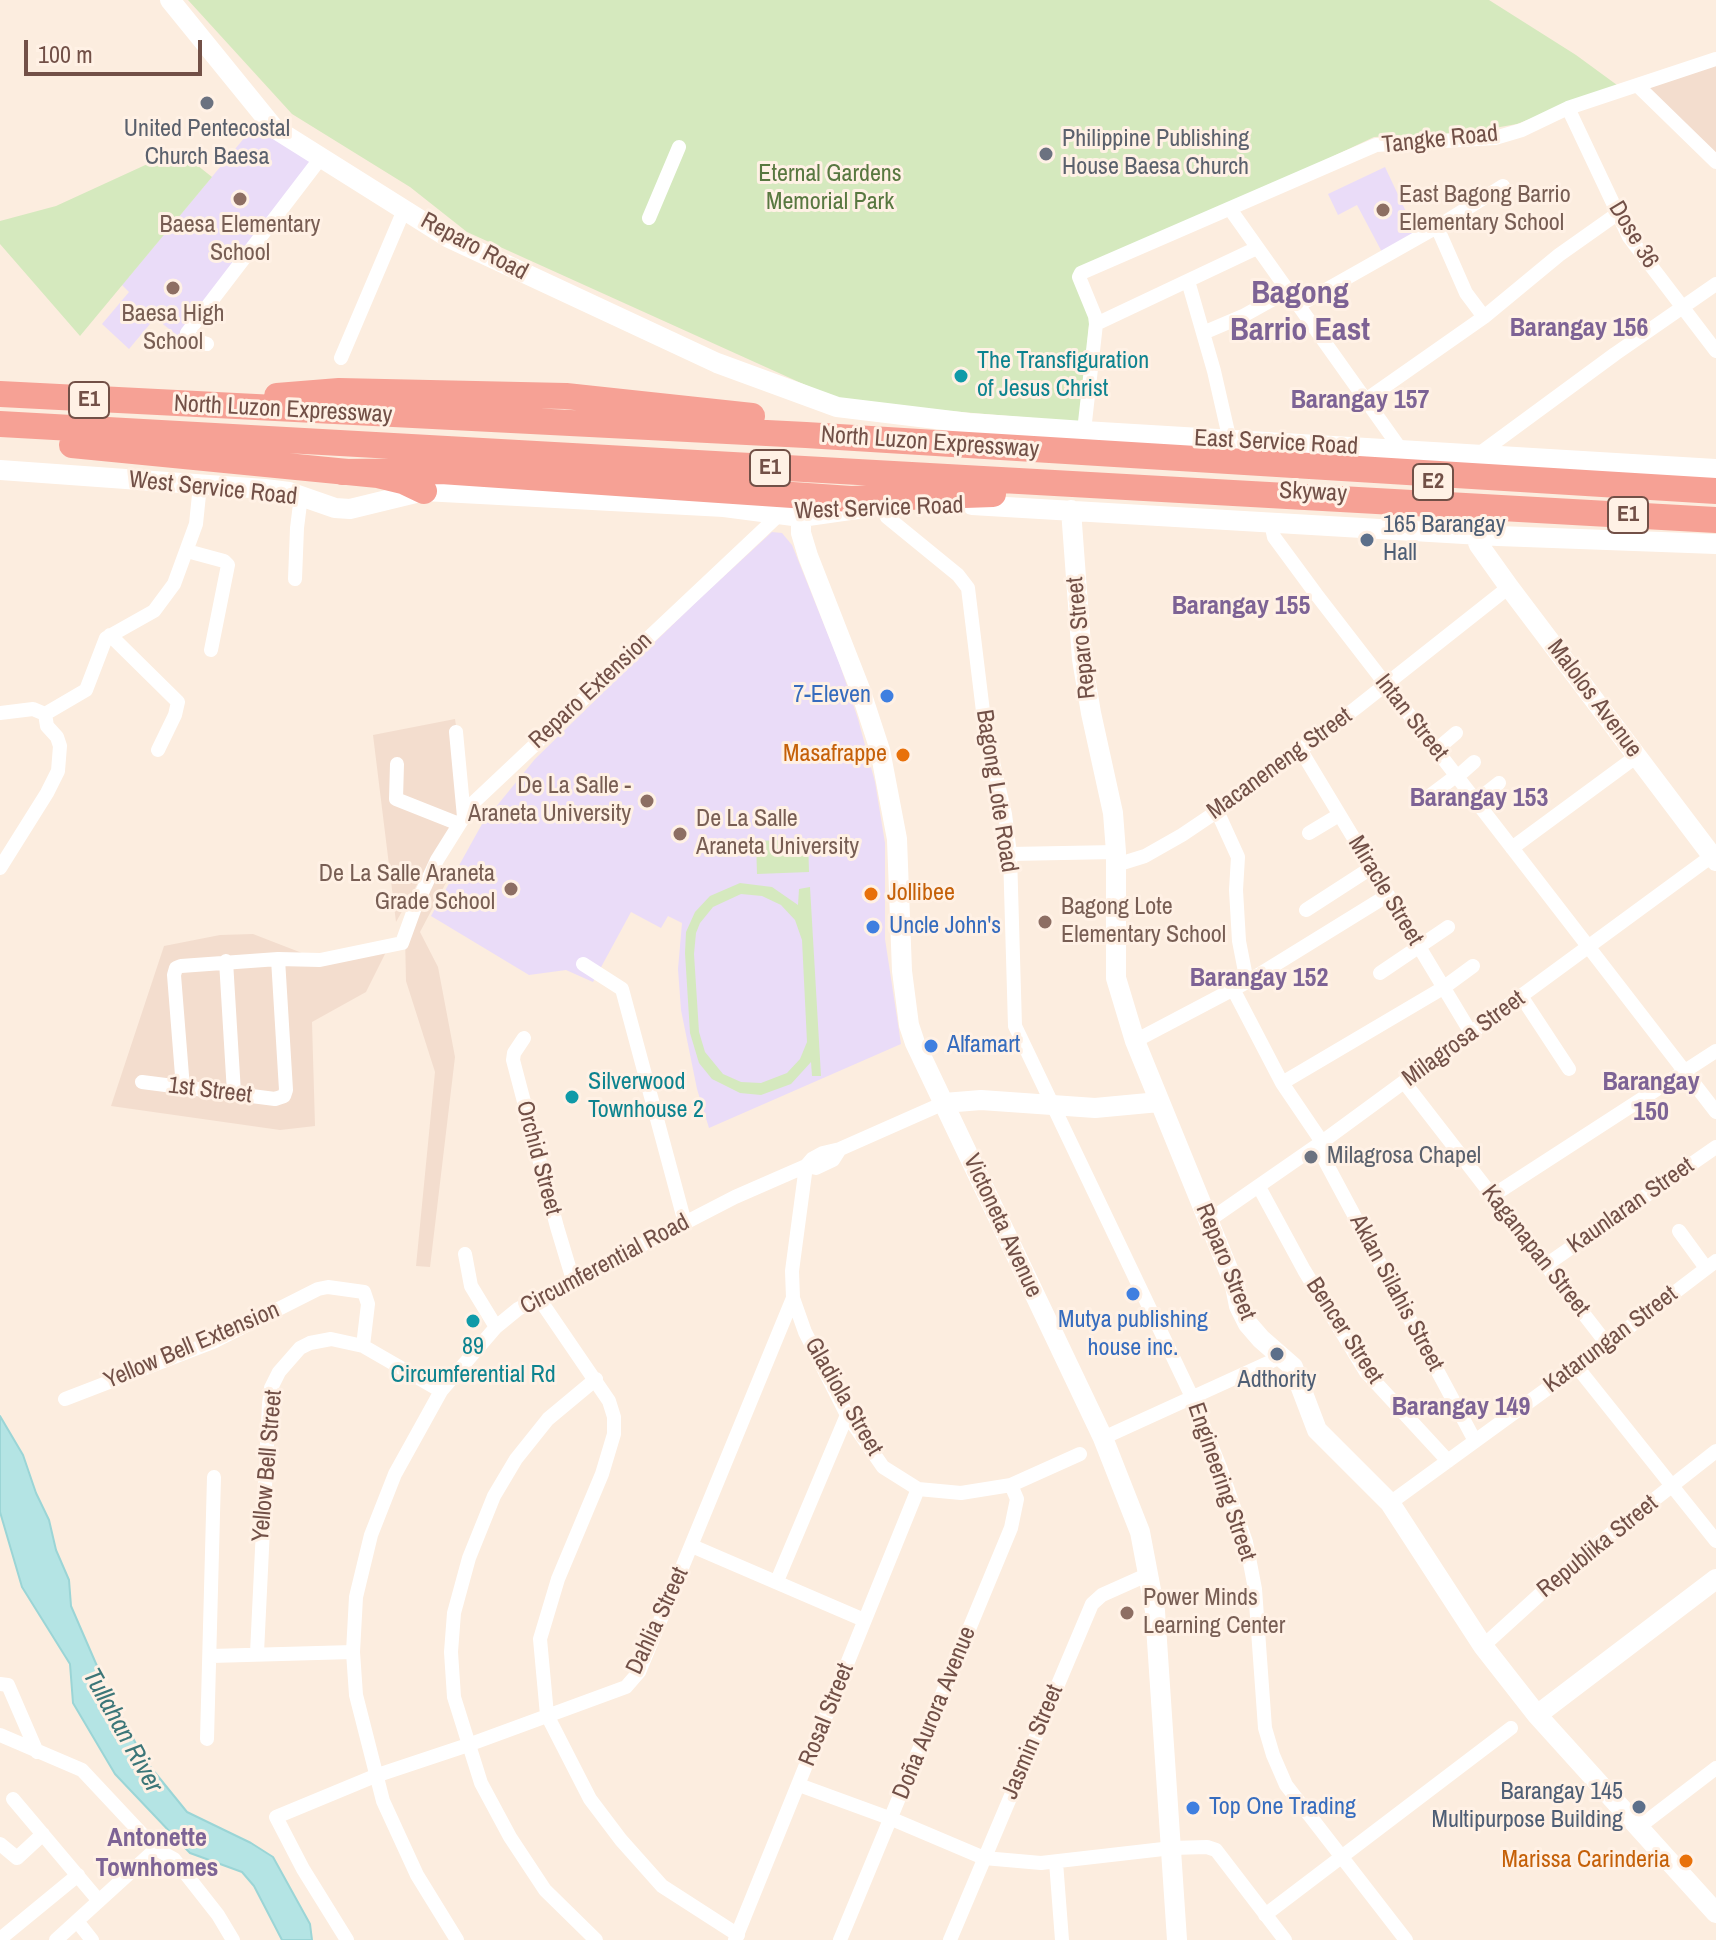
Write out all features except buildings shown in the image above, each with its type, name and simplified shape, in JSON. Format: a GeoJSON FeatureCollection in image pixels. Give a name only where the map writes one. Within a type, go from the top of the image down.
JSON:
{"type":"FeatureCollection","features":[{"type":"Feature","properties":{"kind":"highway"},"geometry":{"type":"LineString","coordinates":[[177,405],[339,391],[566,396],[965,438],[1149,475]]}},
{"type":"Feature","properties":{"kind":"highway","name":"North Luzon Expressway"},"geometry":{"type":"LineString","coordinates":[[0,394],[806,435],[1716,491]]}},
{"type":"Feature","properties":{"kind":"highway","name":"North Luzon Expressway"},"geometry":{"type":"LineString","coordinates":[[0,424],[1716,517]]}},
{"type":"Feature","properties":{"kind":"highway"},"geometry":{"type":"LineString","coordinates":[[0,437],[403,481],[851,499],[963,497],[1149,475]]}},
{"type":"Feature","properties":{"kind":"highway","name":"Skyway"},"geometry":{"type":"LineString","coordinates":[[1149,475],[1716,497]]}},
{"type":"Feature","properties":{"kind":"highway","name":"Skyway"},"geometry":{"type":"LineString","coordinates":[[1149,475],[1716,517]]}},
{"type":"Feature","properties":{"kind":"street","name":"Reparo Road"},"geometry":{"type":"LineString","coordinates":[[170,0],[274,128],[320,159],[465,247],[717,363],[837,407]]}},
{"type":"Feature","properties":{"kind":"street","name":"Tangke Road"},"geometry":{"type":"LineString","coordinates":[[1096,324],[1079,277],[1081,273],[1376,145],[1495,138],[1522,130],[1568,108],[1716,59]]}},
{"type":"Feature","properties":{"kind":"street"},"geometry":{"type":"LineString","coordinates":[[1638,86],[1716,162]]}},
{"type":"Feature","properties":{"kind":"street","name":"Dose 36"},"geometry":{"type":"LineString","coordinates":[[1568,108],[1617,214],[1642,257],[1716,351]]}},
{"type":"Feature","properties":{"kind":"street"},"geometry":{"type":"LineString","coordinates":[[649,218],[679,147]]}},
{"type":"Feature","properties":{"kind":"street"},"geometry":{"type":"LineString","coordinates":[[207,344],[187,338],[187,333],[320,159]]}},
{"type":"Feature","properties":{"kind":"street"},"geometry":{"type":"LineString","coordinates":[[1299,305],[1503,186]]}},
{"type":"Feature","properties":{"kind":"street"},"geometry":{"type":"LineString","coordinates":[[1230,209],[1402,451]]}},
{"type":"Feature","properties":{"kind":"street"},"geometry":{"type":"LineString","coordinates":[[341,358],[404,210]]}},
{"type":"Feature","properties":{"kind":"street"},"geometry":{"type":"LineString","coordinates":[[1367,399],[1484,317],[1559,255],[1617,214]]}},
{"type":"Feature","properties":{"kind":"street"},"geometry":{"type":"LineString","coordinates":[[1437,227],[1466,293],[1484,317]]}},
{"type":"Feature","properties":{"kind":"street"},"geometry":{"type":"LineString","coordinates":[[1084,431],[1096,324],[1257,248]]}},
{"type":"Feature","properties":{"kind":"street"},"geometry":{"type":"LineString","coordinates":[[1188,281],[1230,441]]}},
{"type":"Feature","properties":{"kind":"street"},"geometry":{"type":"LineString","coordinates":[[1479,454],[1716,284]]}},
{"type":"Feature","properties":{"kind":"street"},"geometry":{"type":"LineString","coordinates":[[1203,333],[1243,316],[1288,291]]}},
{"type":"Feature","properties":{"kind":"street","name":"East Service Road"},"geometry":{"type":"LineString","coordinates":[[837,407],[969,423],[1716,469]]}},
{"type":"Feature","properties":{"kind":"street","name":"West Service Road"},"geometry":{"type":"LineString","coordinates":[[0,470],[265,489],[301,496],[335,508],[350,509],[432,481],[792,514],[955,505],[1475,535],[1716,544]]}},
{"type":"Feature","properties":{"kind":"street"},"geometry":{"type":"LineString","coordinates":[[45,714],[86,690],[106,638],[154,611],[174,584],[196,524],[200,485]]}},
{"type":"Feature","properties":{"kind":"street"},"geometry":{"type":"LineString","coordinates":[[295,579],[301,496]]}},
{"type":"Feature","properties":{"kind":"street","name":"Bagong Lote Road"},"geometry":{"type":"LineString","coordinates":[[882,507],[891,521],[958,575],[968,588],[985,728],[1005,814],[1010,854],[1013,1016],[1052,1106]]}},
{"type":"Feature","properties":{"kind":"street","name":"Reparo Street"},"geometry":{"type":"LineString","coordinates":[[1071,510],[1082,659],[1113,813],[1116,978],[1135,1041],[1235,1286],[1239,1306],[1248,1324],[1261,1339],[1278,1358],[1293,1367],[1317,1430],[1390,1503],[1483,1646],[1537,1715],[1716,1913]]}},
{"type":"Feature","properties":{"kind":"street","name":"Reparo Extension"},"geometry":{"type":"LineString","coordinates":[[183,1088],[174,975],[176,968],[226,961],[320,960],[402,943],[437,860],[472,804],[503,772],[792,514]]}},
{"type":"Feature","properties":{"kind":"street","name":"Victoneta Avenue"},"geometry":{"type":"LineString","coordinates":[[792,514],[860,689],[880,750],[897,839],[902,971],[909,1025],[915,1043],[1103,1438],[1132,1507],[1155,1611],[1177,1940]]}},
{"type":"Feature","properties":{"kind":"street","name":"Intan Street"},"geometry":{"type":"LineString","coordinates":[[1271,523],[1274,537],[1716,1112]]}},
{"type":"Feature","properties":{"kind":"street","name":"Malolos Avenue"},"geometry":{"type":"LineString","coordinates":[[1475,535],[1509,587],[1715,856]]}},
{"type":"Feature","properties":{"kind":"street"},"geometry":{"type":"LineString","coordinates":[[187,551],[224,561],[228,565],[211,650]]}},
{"type":"Feature","properties":{"kind":"street","name":"Macaneneng Street"},"geometry":{"type":"LineString","coordinates":[[1010,854],[1116,859],[1145,856],[1217,811],[1386,685],[1509,587]]}},
{"type":"Feature","properties":{"kind":"street"},"geometry":{"type":"LineString","coordinates":[[110,635],[178,702],[158,750]]}},
{"type":"Feature","properties":{"kind":"street"},"geometry":{"type":"LineString","coordinates":[[0,713],[33,709],[45,714]]}},
{"type":"Feature","properties":{"kind":"street"},"geometry":{"type":"LineString","coordinates":[[0,868],[58,771],[60,746],[47,726],[45,714]]}},
{"type":"Feature","properties":{"kind":"street"},"geometry":{"type":"LineString","coordinates":[[397,764],[396,799],[462,820],[456,732]]}},
{"type":"Feature","properties":{"kind":"street"},"geometry":{"type":"LineString","coordinates":[[1436,750],[1456,733]]}},
{"type":"Feature","properties":{"kind":"street","name":"Miracle Street"},"geometry":{"type":"LineString","coordinates":[[1300,749],[1471,1033]]}},
{"type":"Feature","properties":{"kind":"street"},"geometry":{"type":"LineString","coordinates":[[1512,848],[1637,756]]}},
{"type":"Feature","properties":{"kind":"street"},"geometry":{"type":"LineString","coordinates":[[1424,800],[1474,762]]}},
{"type":"Feature","properties":{"kind":"street"},"geometry":{"type":"LineString","coordinates":[[1476,801],[1499,783]]}},
{"type":"Feature","properties":{"kind":"street","name":"Aklan Silahis Street"},"geometry":{"type":"LineString","coordinates":[[1217,811],[1238,857],[1236,890],[1240,986],[1282,1083],[1319,1144],[1475,1441]]}},
{"type":"Feature","properties":{"kind":"street"},"geometry":{"type":"LineString","coordinates":[[1309,833],[1339,815]]}},
{"type":"Feature","properties":{"kind":"street","name":"Milagrosa Street"},"geometry":{"type":"LineString","coordinates":[[1208,1221],[1715,856]]}},
{"type":"Feature","properties":{"kind":"street"},"geometry":{"type":"LineString","coordinates":[[1306,910],[1371,868]]}},
{"type":"Feature","properties":{"kind":"street"},"geometry":{"type":"LineString","coordinates":[[1135,1041],[1240,986],[1388,895]]}},
{"type":"Feature","properties":{"kind":"street"},"geometry":{"type":"LineString","coordinates":[[1380,973],[1448,927]]}},
{"type":"Feature","properties":{"kind":"street","name":"1st Street"},"geometry":{"type":"LineString","coordinates":[[142,1082],[275,1099],[284,1096],[278,959]]}},
{"type":"Feature","properties":{"kind":"street"},"geometry":{"type":"LineString","coordinates":[[226,961],[234,1093]]}},
{"type":"Feature","properties":{"kind":"street"},"geometry":{"type":"LineString","coordinates":[[583,964],[622,989],[685,1223]]}},
{"type":"Feature","properties":{"kind":"street"},"geometry":{"type":"LineString","coordinates":[[1282,1083],[1443,988],[1473,966]]}},
{"type":"Feature","properties":{"kind":"street"},"geometry":{"type":"LineString","coordinates":[[1521,996],[1569,1069]]}},
{"type":"Feature","properties":{"kind":"street","name":"Orchid Street"},"geometry":{"type":"LineString","coordinates":[[524,1038],[513,1060],[573,1280]]}},
{"type":"Feature","properties":{"kind":"street"},"geometry":{"type":"LineString","coordinates":[[1492,1196],[1716,1051]]}},
{"type":"Feature","properties":{"kind":"street","name":"Kaganapan Street"},"geometry":{"type":"LineString","coordinates":[[1404,1082],[1607,1344]]}},
{"type":"Feature","properties":{"kind":"street","name":"Circumferential Road"},"geometry":{"type":"LineString","coordinates":[[457,1940],[417,1875],[383,1801],[356,1695],[353,1652],[356,1597],[371,1535],[395,1474],[441,1391],[496,1327],[538,1297],[735,1197],[806,1166],[816,1168],[833,1160],[840,1149],[944,1103],[981,1100],[1095,1108],[1159,1102]]}},
{"type":"Feature","properties":{"kind":"street","name":"Engineering Street"},"geometry":{"type":"LineString","coordinates":[[1052,1106],[1192,1397],[1246,1542],[1255,1589],[1265,1728],[1273,1755],[1286,1785],[1406,1940]]}},
{"type":"Feature","properties":{"kind":"street","name":"Kaunlaran Street"},"geometry":{"type":"LineString","coordinates":[[1546,1265],[1716,1147]]}},
{"type":"Feature","properties":{"kind":"street","name":"Gladiola Street"},"geometry":{"type":"LineString","coordinates":[[806,1166],[793,1258],[793,1298],[805,1332],[847,1415],[883,1467],[918,1489],[961,1493],[1011,1485],[1080,1454]]}},
{"type":"Feature","properties":{"kind":"street","name":"Bencer Street"},"geometry":{"type":"LineString","coordinates":[[1259,1187],[1304,1270],[1366,1372],[1448,1461]]}},
{"type":"Feature","properties":{"kind":"street"},"geometry":{"type":"LineString","coordinates":[[1679,1231],[1711,1265]]}},
{"type":"Feature","properties":{"kind":"street"},"geometry":{"type":"LineString","coordinates":[[465,1254],[471,1286],[496,1327]]}},
{"type":"Feature","properties":{"kind":"street","name":"Katarungan Street"},"geometry":{"type":"LineString","coordinates":[[1390,1503],[1711,1265]]}},
{"type":"Feature","properties":{"kind":"street","name":"Yellow Bell Extension"},"geometry":{"type":"LineString","coordinates":[[65,1399],[213,1342],[318,1289],[328,1287],[364,1292],[368,1304],[363,1346]]}},
{"type":"Feature","properties":{"kind":"street"},"geometry":{"type":"LineString","coordinates":[[538,1297],[596,1379],[614,1417],[614,1434],[606,1464],[558,1579],[540,1639],[547,1715],[590,1799],[621,1840],[662,1886],[737,1937]]}},
{"type":"Feature","properties":{"kind":"street","name":"Dahlia Street"},"geometry":{"type":"LineString","coordinates":[[347,1940],[303,1869],[276,1817],[375,1776],[626,1687],[639,1672],[793,1298]]}},
{"type":"Feature","properties":{"kind":"street","name":"Yellow Bell Street"},"geometry":{"type":"LineString","coordinates":[[257,1653],[271,1388],[279,1372],[293,1354],[310,1343],[331,1339],[363,1346],[441,1391]]}},
{"type":"Feature","properties":{"kind":"street"},"geometry":{"type":"LineString","coordinates":[[1103,1438],[1278,1358]]}},
{"type":"Feature","properties":{"kind":"street"},"geometry":{"type":"LineString","coordinates":[[1577,1367],[1716,1541]]}},
{"type":"Feature","properties":{"kind":"street"},"geometry":{"type":"LineString","coordinates":[[596,1379],[548,1419],[516,1459],[494,1496],[469,1558],[454,1613],[451,1652],[454,1697],[481,1783],[545,1890],[596,1940]]}},
{"type":"Feature","properties":{"kind":"street"},"geometry":{"type":"LineString","coordinates":[[777,1581],[847,1415]]}},
{"type":"Feature","properties":{"kind":"street","name":"Republika Street"},"geometry":{"type":"LineString","coordinates":[[1483,1646],[1580,1558],[1716,1451]]}},
{"type":"Feature","properties":{"kind":"street"},"geometry":{"type":"LineString","coordinates":[[207,1739],[214,1477]]}},
{"type":"Feature","properties":{"kind":"street","name":"Doña Aurora Avenue"},"geometry":{"type":"LineString","coordinates":[[840,1940],[1015,1517],[1017,1499],[1011,1485]]}},
{"type":"Feature","properties":{"kind":"street","name":"Rosal Street"},"geometry":{"type":"LineString","coordinates":[[737,1937],[918,1489]]}},
{"type":"Feature","properties":{"kind":"street"},"geometry":{"type":"LineString","coordinates":[[692,1546],[864,1620]]}},
{"type":"Feature","properties":{"kind":"street","name":"Jasmin Street"},"geometry":{"type":"LineString","coordinates":[[950,1940],[1092,1604],[1102,1595],[1149,1574]]}},
{"type":"Feature","properties":{"kind":"street"},"geometry":{"type":"LineString","coordinates":[[1537,1715],[1716,1579]]}},
{"type":"Feature","properties":{"kind":"street"},"geometry":{"type":"LineString","coordinates":[[211,1656],[353,1652]]}},
{"type":"Feature","properties":{"kind":"street"},"geometry":{"type":"LineString","coordinates":[[0,1684],[8,1685],[37,1752]]}},
{"type":"Feature","properties":{"kind":"street"},"geometry":{"type":"LineString","coordinates":[[1265,1915],[1511,1728]]}},
{"type":"Feature","properties":{"kind":"street"},"geometry":{"type":"LineString","coordinates":[[0,1735],[82,1770],[156,1849],[174,1859],[218,1915],[233,1940]]}},
{"type":"Feature","properties":{"kind":"street"},"geometry":{"type":"LineString","coordinates":[[1639,1827],[1716,1768]]}},
{"type":"Feature","properties":{"kind":"street"},"geometry":{"type":"LineString","coordinates":[[799,1785],[892,1819],[984,1858],[1026,1864],[1172,1848],[1216,1850],[1285,1940]]}},
{"type":"Feature","properties":{"kind":"street"},"geometry":{"type":"LineString","coordinates":[[13,1799],[99,1901]]}},
{"type":"Feature","properties":{"kind":"street"},"geometry":{"type":"LineString","coordinates":[[0,1844],[17,1858],[43,1834]]}},
{"type":"Feature","properties":{"kind":"street"},"geometry":{"type":"LineString","coordinates":[[56,1940],[156,1849]]}},
{"type":"Feature","properties":{"kind":"street"},"geometry":{"type":"LineString","coordinates":[[1056,1862],[1062,1940]]}},
{"type":"Feature","properties":{"kind":"street"},"geometry":{"type":"LineString","coordinates":[[0,1939],[78,1875]]}},
{"type":"Feature","properties":{"kind":"street"},"geometry":{"type":"LineString","coordinates":[[77,1921],[92,1940]]}},
{"type":"Feature","properties":{"kind":"shaded area"},"geometry":{"type":"Polygon","coordinates":[[[1716,64],[1716,156],[1648,87],[1716,64]]]}},
{"type":"Feature","properties":{"kind":"shaded area"},"geometry":{"type":"Polygon","coordinates":[[[260,119],[315,160],[182,339],[155,318],[129,349],[102,324],[129,292],[122,285],[260,119]]]}},
{"type":"Feature","properties":{"kind":"shaded area","name":"East Bagong Barrio Elementary School"},"geometry":{"type":"Polygon","coordinates":[[[1385,167],[1417,235],[1383,254],[1357,205],[1338,215],[1328,194],[1385,167]]]}},
{"type":"Feature","properties":{"kind":"shaded area","name":"De La Salle Araneta University"},"geometry":{"type":"Polygon","coordinates":[[[772,532],[782,533],[792,545],[839,662],[875,782],[885,843],[885,939],[901,1044],[709,1128],[697,1089],[681,1010],[678,969],[682,923],[668,916],[661,928],[631,912],[593,982],[566,970],[529,975],[431,916],[482,824],[535,759],[772,532]]]}},
{"type":"Feature","properties":{"kind":"shaded area"},"geometry":{"type":"Polygon","coordinates":[[[455,719],[468,805],[432,858],[396,922],[373,735],[455,719]]]}},
{"type":"Feature","properties":{"kind":"shaded area"},"geometry":{"type":"Polygon","coordinates":[[[440,870],[449,877],[420,932],[438,967],[455,1057],[430,1267],[416,1266],[435,1072],[406,981],[405,935],[440,870]]]}},
{"type":"Feature","properties":{"kind":"shaded area"},"geometry":{"type":"Polygon","coordinates":[[[253,934],[302,953],[336,954],[391,942],[366,992],[312,1022],[315,1126],[280,1130],[111,1106],[164,946],[220,935],[253,934]]]}},
{"type":"Feature","properties":{"kind":"green space","name":"Eternal Gardens Memorial Park"},"geometry":{"type":"Polygon","coordinates":[[[188,0],[1489,0],[1617,85],[1517,124],[1472,132],[1374,137],[1228,206],[1076,271],[1090,315],[1080,422],[843,402],[467,232],[410,187],[292,114],[188,0]]]}},
{"type":"Feature","properties":{"kind":"green space"},"geometry":{"type":"Polygon","coordinates":[[[178,150],[212,177],[80,336],[0,244],[0,221],[56,206],[178,150]]]}},
{"type":"Feature","properties":{"kind":"green space"},"geometry":{"type":"Polygon","coordinates":[[[808,839],[809,872],[757,874],[756,841],[808,839]]]}},
{"type":"Feature","properties":{"kind":"green space"},"geometry":{"type":"Polygon","coordinates":[[[740,883],[772,887],[798,905],[799,889],[810,887],[821,1076],[812,1076],[811,1062],[791,1084],[761,1095],[740,1093],[712,1079],[699,1063],[690,1033],[686,932],[695,912],[710,896],[740,883]],[[741,894],[713,907],[696,933],[694,954],[699,1032],[705,1052],[723,1074],[741,1082],[761,1083],[787,1073],[800,1059],[807,1042],[802,940],[795,920],[781,905],[762,896],[741,894]]]}},
{"type":"Feature","properties":{"kind":"water","name":"Tullahan River"},"geometry":{"type":"Polygon","coordinates":[[[0,1416],[23,1455],[49,1520],[56,1550],[69,1580],[71,1606],[107,1689],[144,1759],[187,1812],[273,1857],[310,1924],[312,1940],[282,1940],[254,1886],[242,1872],[190,1853],[115,1774],[73,1703],[70,1664],[22,1587],[0,1512],[0,1416]]]}},
{"type":"Feature","properties":{"kind":"place","name":"United Pentecostal Church Baesa"},"geometry":{"type":"Point","coordinates":[207,103]}},
{"type":"Feature","properties":{"kind":"place","name":"Philippine Publishing House Baesa Church"},"geometry":{"type":"Point","coordinates":[1046,154]}},
{"type":"Feature","properties":{"kind":"place","name":"Baesa Elementary School"},"geometry":{"type":"Point","coordinates":[240,199]}},
{"type":"Feature","properties":{"kind":"place","name":"East Bagong Barrio Elementary School"},"geometry":{"type":"Point","coordinates":[1383,210]}},
{"type":"Feature","properties":{"kind":"place","name":"Baesa High School"},"geometry":{"type":"Point","coordinates":[173,288]}},
{"type":"Feature","properties":{"kind":"place","name":"The Transfiguration of Jesus Christ"},"geometry":{"type":"Point","coordinates":[961,376]}},
{"type":"Feature","properties":{"kind":"place","name":"165 Barangay Hall"},"geometry":{"type":"Point","coordinates":[1367,540]}},
{"type":"Feature","properties":{"kind":"place","name":"7-Eleven"},"geometry":{"type":"Point","coordinates":[887,696]}},
{"type":"Feature","properties":{"kind":"place","name":"Masafrappe"},"geometry":{"type":"Point","coordinates":[903,755]}},
{"type":"Feature","properties":{"kind":"place","name":"De La Salle - Araneta University"},"geometry":{"type":"Point","coordinates":[647,801]}},
{"type":"Feature","properties":{"kind":"place","name":"De La Salle Araneta University"},"geometry":{"type":"Point","coordinates":[680,834]}},
{"type":"Feature","properties":{"kind":"place","name":"De La Salle Araneta Grade School"},"geometry":{"type":"Point","coordinates":[511,889]}},
{"type":"Feature","properties":{"kind":"place","name":"Jollibee"},"geometry":{"type":"Point","coordinates":[871,894]}},
{"type":"Feature","properties":{"kind":"place","name":"Bagong Lote Elementary School"},"geometry":{"type":"Point","coordinates":[1045,922]}},
{"type":"Feature","properties":{"kind":"place","name":"Uncle John's"},"geometry":{"type":"Point","coordinates":[873,927]}},
{"type":"Feature","properties":{"kind":"place","name":"Alfamart"},"geometry":{"type":"Point","coordinates":[931,1046]}},
{"type":"Feature","properties":{"kind":"place","name":"Silverwood Townhouse 2"},"geometry":{"type":"Point","coordinates":[572,1097]}},
{"type":"Feature","properties":{"kind":"place","name":"Milagrosa Chapel"},"geometry":{"type":"Point","coordinates":[1311,1157]}},
{"type":"Feature","properties":{"kind":"place","name":"Mutya publishing house inc."},"geometry":{"type":"Point","coordinates":[1133,1294]}},
{"type":"Feature","properties":{"kind":"place","name":"89 Circumferential Rd"},"geometry":{"type":"Point","coordinates":[473,1321]}},
{"type":"Feature","properties":{"kind":"place","name":"Adthority"},"geometry":{"type":"Point","coordinates":[1277,1354]}},
{"type":"Feature","properties":{"kind":"place","name":"Power Minds Learning Center"},"geometry":{"type":"Point","coordinates":[1127,1613]}},
{"type":"Feature","properties":{"kind":"place","name":"Barangay 145 Multipurpose Building"},"geometry":{"type":"Point","coordinates":[1639,1807]}},
{"type":"Feature","properties":{"kind":"place","name":"Top One Trading"},"geometry":{"type":"Point","coordinates":[1193,1808]}},
{"type":"Feature","properties":{"kind":"place","name":"Marissa Carinderia"},"geometry":{"type":"Point","coordinates":[1686,1861]}},
{"type":"Feature","properties":{"kind":"district","name":"Bagong Barrio East"},"geometry":{"type":"Point","coordinates":[1300,312]}},
{"type":"Feature","properties":{"kind":"district","name":"Barangay 156"},"geometry":{"type":"Point","coordinates":[1579,329]}},
{"type":"Feature","properties":{"kind":"district","name":"Barangay 157"},"geometry":{"type":"Point","coordinates":[1360,401]}},
{"type":"Feature","properties":{"kind":"district","name":"Barangay 155"},"geometry":{"type":"Point","coordinates":[1241,607]}},
{"type":"Feature","properties":{"kind":"district","name":"Barangay 153"},"geometry":{"type":"Point","coordinates":[1479,799]}},
{"type":"Feature","properties":{"kind":"district","name":"Barangay 152"},"geometry":{"type":"Point","coordinates":[1259,979]}},
{"type":"Feature","properties":{"kind":"district","name":"Barangay 150"},"geometry":{"type":"Point","coordinates":[1651,1098]}},
{"type":"Feature","properties":{"kind":"district","name":"Barangay 149"},"geometry":{"type":"Point","coordinates":[1461,1408]}},
{"type":"Feature","properties":{"kind":"district","name":"Antonette Townhomes"},"geometry":{"type":"Point","coordinates":[157,1854]}}]}
